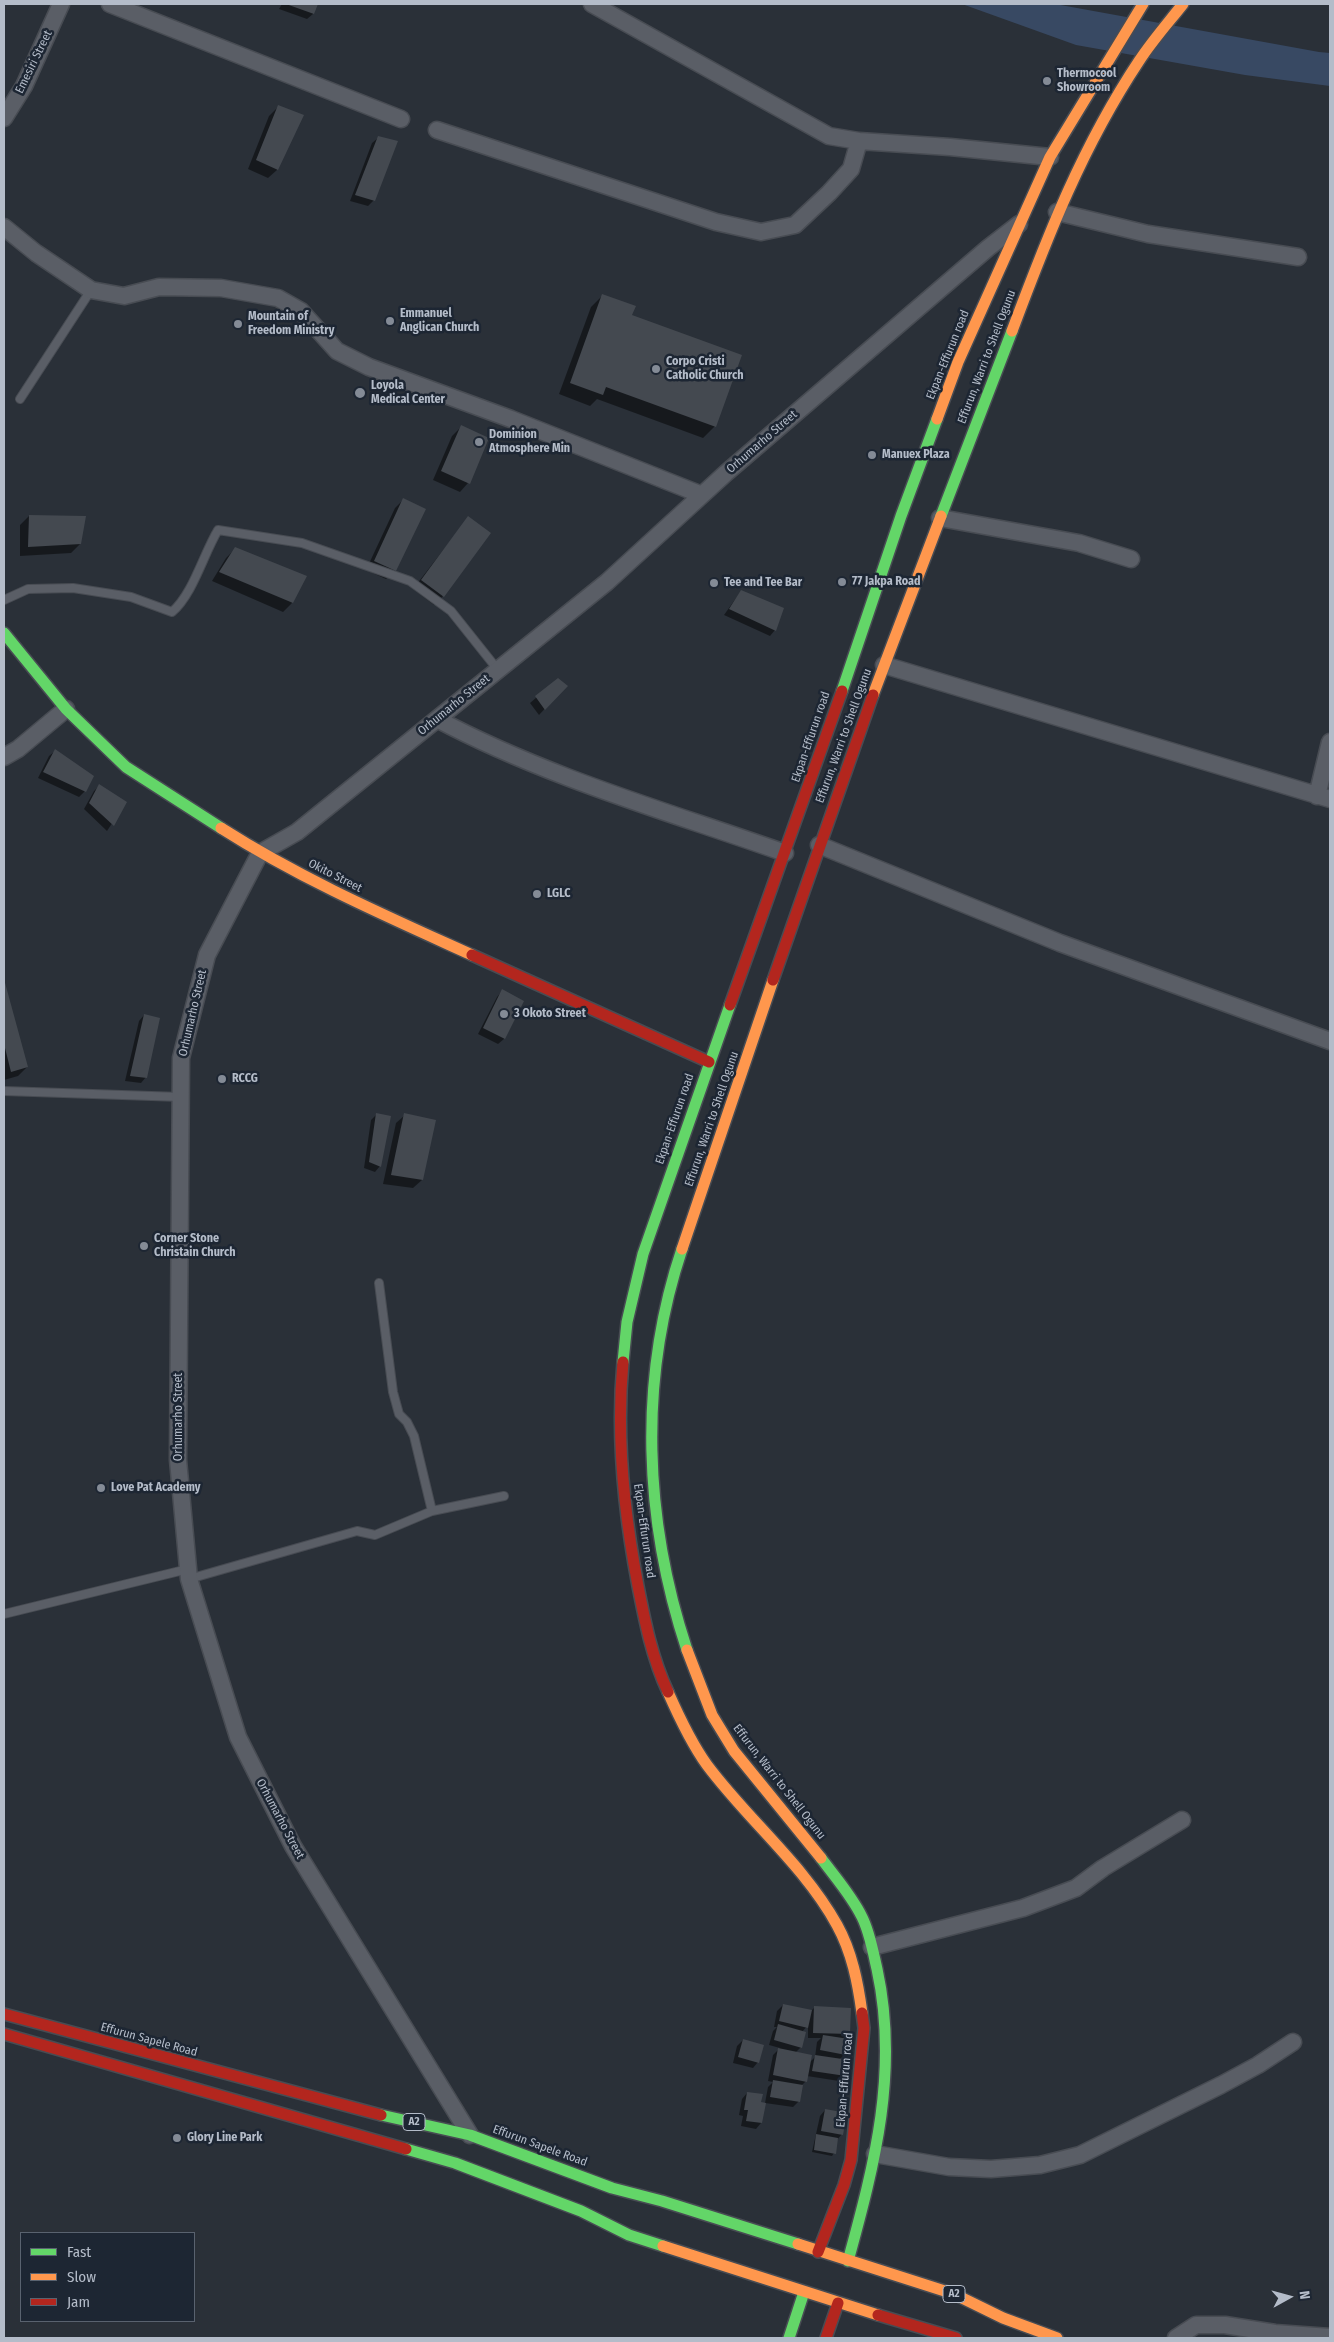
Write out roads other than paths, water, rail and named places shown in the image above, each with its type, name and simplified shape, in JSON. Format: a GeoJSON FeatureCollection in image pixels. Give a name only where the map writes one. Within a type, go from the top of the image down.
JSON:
{"type":"FeatureCollection","features":[{"type":"Feature","properties":{"kind":"main road","name":"Ekpan-Effurun road"},"geometry":{"type":"LineString","coordinates":[[818,2252],[844,2186],[851,2160],[864,2028],[859,1989],[852,1957],[838,1926],[819,1897],[707,1765],[682,1723],[647,1635],[632,1556],[624,1490],[620,1394],[627,1322],[709,1062],[785,853],[901,516],[955,371],[1050,157],[1143,4]]}},
{"type":"Feature","properties":{"kind":"main road","name":"Effurun, Warri to Shell Ogunu"},"geometry":{"type":"LineString","coordinates":[[848,2261],[875,2154],[886,2079],[884,2007],[872,1946],[862,1916],[832,1872],[734,1751],[709,1711],[691,1665],[662,1556],[650,1446],[652,1384],[672,1266],[884,665],[1057,212],[1084,154],[1139,60],[1183,4]]}},
{"type":"Feature","properties":{"kind":"main road","name":"Okito Street"},"geometry":{"type":"LineString","coordinates":[[4,633],[66,709],[126,767],[260,852],[342,896],[709,1062]]}},
{"type":"Feature","properties":{"kind":"main road","name":"Effurun Sapele Road"},"geometry":{"type":"LineString","coordinates":[[4,2014],[376,2114],[470,2135],[612,2188],[662,2201],[954,2294],[1003,2318],[1057,2338]]}},
{"type":"Feature","properties":{"kind":"main road","name":"A2"},"geometry":{"type":"LineString","coordinates":[[4,2034],[455,2163],[581,2211],[629,2235],[838,2303],[956,2338]]}},
{"type":"Feature","properties":{"kind":"main road"},"geometry":{"type":"LineString","coordinates":[[789,2338],[804,2292]]}},
{"type":"Feature","properties":{"kind":"main road"},"geometry":{"type":"LineString","coordinates":[[826,2338],[838,2303]]}},
{"type":"Feature","properties":{"kind":"street","name":"Emesiri Street"},"geometry":{"type":"LineString","coordinates":[[4,118],[24,86],[61,4]]}},
{"type":"Feature","properties":{"kind":"street"},"geometry":{"type":"LineString","coordinates":[[110,4],[401,119]]}},
{"type":"Feature","properties":{"kind":"street"},"geometry":{"type":"LineString","coordinates":[[601,6],[829,136],[859,141],[950,147],[1050,157]]}},
{"type":"Feature","properties":{"kind":"street"},"geometry":{"type":"LineString","coordinates":[[437,130],[716,222],[761,232],[794,225],[830,193],[851,169],[859,141]]}},
{"type":"Feature","properties":{"kind":"street"},"geometry":{"type":"LineString","coordinates":[[1057,212],[1148,234],[1298,257]]}},
{"type":"Feature","properties":{"kind":"street","name":"Orhumarho Street"},"geometry":{"type":"LineString","coordinates":[[470,2135],[293,1846],[242,1745],[188,1574],[178,1460],[182,1058],[207,955],[260,852],[297,832],[607,582],[702,495],[981,254],[1021,223]]}},
{"type":"Feature","properties":{"kind":"street"},"geometry":{"type":"LineString","coordinates":[[4,227],[36,253],[91,290],[124,296],[159,287],[221,288],[278,298],[301,311],[337,351],[369,367],[511,419],[702,495]]}},
{"type":"Feature","properties":{"kind":"street"},"geometry":{"type":"LineString","coordinates":[[940,518],[1079,542],[1131,559]]}},
{"type":"Feature","properties":{"kind":"street"},"geometry":{"type":"LineString","coordinates":[[884,665],[1324,797],[1330,742]]}},
{"type":"Feature","properties":{"kind":"street"},"geometry":{"type":"LineString","coordinates":[[4,757],[66,709]]}},
{"type":"Feature","properties":{"kind":"street"},"geometry":{"type":"LineString","coordinates":[[437,719],[471,737],[564,776],[785,853]]}},
{"type":"Feature","properties":{"kind":"street"},"geometry":{"type":"LineString","coordinates":[[819,845],[1060,943],[1330,1041]]}},
{"type":"Feature","properties":{"kind":"street"},"geometry":{"type":"LineString","coordinates":[[872,1946],[1023,1908],[1076,1888],[1103,1868],[1182,1820]]}},
{"type":"Feature","properties":{"kind":"street"},"geometry":{"type":"LineString","coordinates":[[875,2154],[949,2167],[991,2169],[1040,2165],[1080,2155],[1221,2085],[1293,2042]]}},
{"type":"Feature","properties":{"kind":"street"},"geometry":{"type":"LineString","coordinates":[[1176,2338],[1196,2325],[1225,2325],[1274,2333],[1330,2337]]}},
{"type":"Feature","properties":{"kind":"lane"},"geometry":{"type":"LineString","coordinates":[[20,399],[91,290]]}},
{"type":"Feature","properties":{"kind":"lane"},"geometry":{"type":"LineString","coordinates":[[4,600],[28,589],[73,588],[131,597],[172,612],[182,604],[218,530],[302,543],[410,581],[451,611],[498,670]]}},
{"type":"Feature","properties":{"kind":"lane"},"geometry":{"type":"LineString","coordinates":[[4,1091],[181,1097]]}},
{"type":"Feature","properties":{"kind":"lane"},"geometry":{"type":"LineString","coordinates":[[379,1283],[393,1392],[399,1414],[407,1422],[414,1436],[432,1511]]}},
{"type":"Feature","properties":{"kind":"lane"},"geometry":{"type":"LineString","coordinates":[[4,1614],[188,1574],[357,1532],[375,1534],[432,1511],[504,1496]]}},
{"type":"Feature","properties":{"kind":"water"},"geometry":{"type":"Polygon","coordinates":[[[962,4],[1055,4],[1330,53],[1330,86],[1245,75],[1076,45],[962,4]]]}},
{"type":"Feature","properties":{"kind":"place","name":"Thermocool Showroom"},"geometry":{"type":"Point","coordinates":[1047,81]}},
{"type":"Feature","properties":{"kind":"place","name":"Emmanuel Anglican Church"},"geometry":{"type":"Point","coordinates":[390,321]}},
{"type":"Feature","properties":{"kind":"place","name":"Mountain of Freedom Ministry"},"geometry":{"type":"Point","coordinates":[238,324]}},
{"type":"Feature","properties":{"kind":"place","name":"Corpo Cristi Catholic Church"},"geometry":{"type":"Point","coordinates":[656,369]}},
{"type":"Feature","properties":{"kind":"place","name":"Loyola Medical Center"},"geometry":{"type":"Point","coordinates":[360,393]}},
{"type":"Feature","properties":{"kind":"place","name":"Dominion Atmosphere Min"},"geometry":{"type":"Point","coordinates":[479,442]}},
{"type":"Feature","properties":{"kind":"place","name":"Manuex Plaza"},"geometry":{"type":"Point","coordinates":[872,455]}},
{"type":"Feature","properties":{"kind":"place","name":"77 Jakpa Road"},"geometry":{"type":"Point","coordinates":[842,582]}},
{"type":"Feature","properties":{"kind":"place","name":"Tee and Tee Bar"},"geometry":{"type":"Point","coordinates":[714,583]}},
{"type":"Feature","properties":{"kind":"place","name":"LGLC"},"geometry":{"type":"Point","coordinates":[537,894]}},
{"type":"Feature","properties":{"kind":"place","name":"3 Okoto Street"},"geometry":{"type":"Point","coordinates":[504,1014]}},
{"type":"Feature","properties":{"kind":"place","name":"RCCG"},"geometry":{"type":"Point","coordinates":[222,1079]}},
{"type":"Feature","properties":{"kind":"place","name":"Corner Stone Christain Church"},"geometry":{"type":"Point","coordinates":[144,1246]}},
{"type":"Feature","properties":{"kind":"place","name":"Love Pat Academy"},"geometry":{"type":"Point","coordinates":[101,1488]}},
{"type":"Feature","properties":{"kind":"place","name":"Glory Line Park"},"geometry":{"type":"Point","coordinates":[177,2138]}}]}
